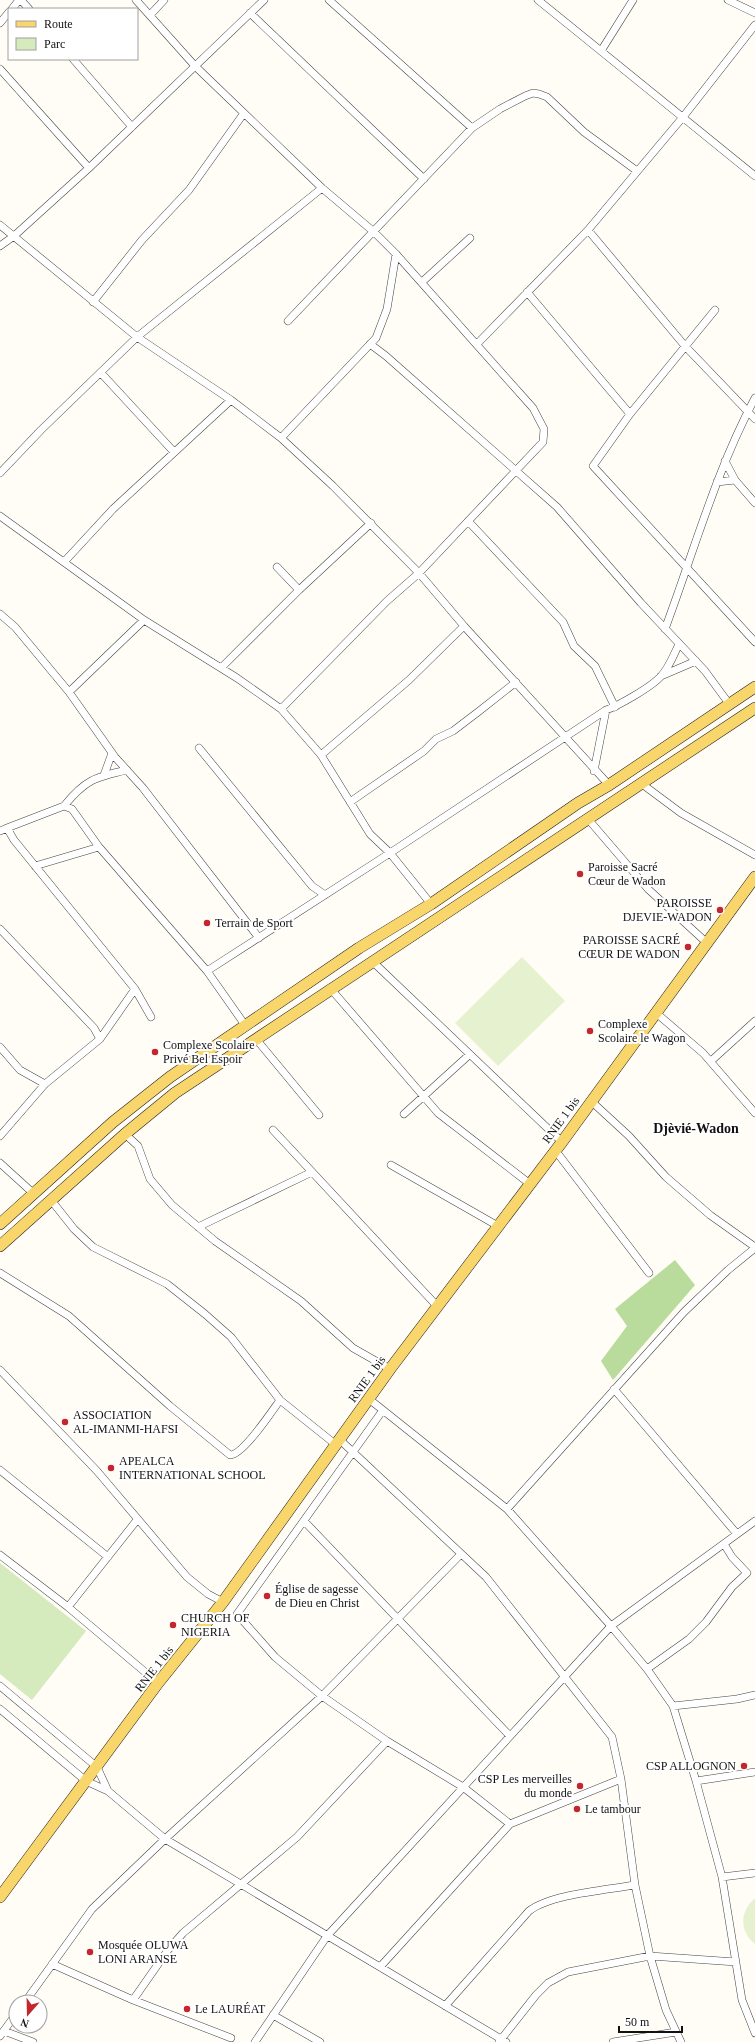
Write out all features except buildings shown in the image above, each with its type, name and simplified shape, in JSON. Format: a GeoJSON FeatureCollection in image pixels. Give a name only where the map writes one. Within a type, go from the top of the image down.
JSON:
{"type":"FeatureCollection","features":[{"type":"Feature","properties":{"kind":"main road"},"geometry":{"type":"LineString","coordinates":[[0,1224],[113,1122],[170,1077],[360,948],[431,904],[578,803],[609,785],[630,769],[730,705],[755,687]]}},
{"type":"Feature","properties":{"kind":"main road"},"geometry":{"type":"LineString","coordinates":[[0,1246],[125,1134],[175,1093],[330,988],[642,784],[755,708]]}},
{"type":"Feature","properties":{"kind":"main road","name":"RNIE 1 bis"},"geometry":{"type":"LineString","coordinates":[[1,1895],[158,1683],[223,1602],[337,1441],[437,1306],[559,1146],[655,1012],[755,877]]}},
{"type":"Feature","properties":{"kind":"street"},"geometry":{"type":"LineString","coordinates":[[13,8],[20,0],[28,8]]}},
{"type":"Feature","properties":{"kind":"street"},"geometry":{"type":"LineString","coordinates":[[136,0],[195,66],[322,188],[374,232],[396,254],[533,408],[544,429],[543,442],[515,472],[419,573],[387,600],[282,709]]}},
{"type":"Feature","properties":{"kind":"street"},"geometry":{"type":"LineString","coordinates":[[150,15],[164,0]]}},
{"type":"Feature","properties":{"kind":"street"},"geometry":{"type":"LineString","coordinates":[[0,246],[14,236],[90,168],[264,0]]}},
{"type":"Feature","properties":{"kind":"street"},"geometry":{"type":"LineString","coordinates":[[329,0],[472,128]]}},
{"type":"Feature","properties":{"kind":"street"},"geometry":{"type":"LineString","coordinates":[[538,0],[755,176]]}},
{"type":"Feature","properties":{"kind":"street"},"geometry":{"type":"LineString","coordinates":[[601,51],[633,0]]}},
{"type":"Feature","properties":{"kind":"street"},"geometry":{"type":"LineString","coordinates":[[728,0],[755,13]]}},
{"type":"Feature","properties":{"kind":"street"},"geometry":{"type":"LineString","coordinates":[[0,23],[8,13]]}},
{"type":"Feature","properties":{"kind":"street"},"geometry":{"type":"LineString","coordinates":[[250,13],[424,179]]}},
{"type":"Feature","properties":{"kind":"street"},"geometry":{"type":"LineString","coordinates":[[477,344],[588,230],[683,117],[755,25]]}},
{"type":"Feature","properties":{"kind":"street"},"geometry":{"type":"LineString","coordinates":[[74,60],[132,127]]}},
{"type":"Feature","properties":{"kind":"street"},"geometry":{"type":"LineString","coordinates":[[0,69],[90,168]]}},
{"type":"Feature","properties":{"kind":"street"},"geometry":{"type":"LineString","coordinates":[[288,321],[472,128],[500,109],[533,93],[547,97],[584,132],[637,172]]}},
{"type":"Feature","properties":{"kind":"street"},"geometry":{"type":"LineString","coordinates":[[93,302],[142,240],[189,190],[244,113]]}},
{"type":"Feature","properties":{"kind":"street"},"geometry":{"type":"LineString","coordinates":[[0,473],[41,430],[137,338],[322,188]]}},
{"type":"Feature","properties":{"kind":"street"},"geometry":{"type":"LineString","coordinates":[[0,225],[137,338],[231,400],[281,438],[371,523],[419,573],[464,626],[609,785]]}},
{"type":"Feature","properties":{"kind":"street"},"geometry":{"type":"LineString","coordinates":[[588,230],[685,346],[755,419]]}},
{"type":"Feature","properties":{"kind":"street"},"geometry":{"type":"LineString","coordinates":[[422,282],[470,238]]}},
{"type":"Feature","properties":{"kind":"street"},"geometry":{"type":"LineString","coordinates":[[281,438],[376,338],[384,320],[396,254]]}},
{"type":"Feature","properties":{"kind":"street"},"geometry":{"type":"LineString","coordinates":[[527,292],[630,414]]}},
{"type":"Feature","properties":{"kind":"street"},"geometry":{"type":"LineString","coordinates":[[715,310],[630,414],[593,466],[687,570],[755,642]]}},
{"type":"Feature","properties":{"kind":"street"},"geometry":{"type":"LineString","coordinates":[[370,344],[386,356],[515,472],[557,507],[679,644],[696,661],[730,705]]}},
{"type":"Feature","properties":{"kind":"street"},"geometry":{"type":"LineString","coordinates":[[101,373],[174,452]]}},
{"type":"Feature","properties":{"kind":"street"},"geometry":{"type":"LineString","coordinates":[[665,628],[725,461],[755,398]]}},
{"type":"Feature","properties":{"kind":"street"},"geometry":{"type":"LineString","coordinates":[[64,562],[113,509],[231,400]]}},
{"type":"Feature","properties":{"kind":"street"},"geometry":{"type":"LineString","coordinates":[[725,461],[735,480],[755,503]]}},
{"type":"Feature","properties":{"kind":"street"},"geometry":{"type":"LineString","coordinates":[[717,482],[735,480]]}},
{"type":"Feature","properties":{"kind":"street"},"geometry":{"type":"LineString","coordinates":[[0,516],[144,620],[221,668],[282,709],[321,755],[370,834],[390,853],[431,904]]}},
{"type":"Feature","properties":{"kind":"street"},"geometry":{"type":"LineString","coordinates":[[468,521],[563,622],[574,646],[595,666],[615,707]]}},
{"type":"Feature","properties":{"kind":"street"},"geometry":{"type":"LineString","coordinates":[[221,668],[299,590],[371,523]]}},
{"type":"Feature","properties":{"kind":"street"},"geometry":{"type":"LineString","coordinates":[[277,567],[299,590]]}},
{"type":"Feature","properties":{"kind":"street"},"geometry":{"type":"LineString","coordinates":[[0,614],[15,627],[69,692],[112,753],[259,938]]}},
{"type":"Feature","properties":{"kind":"street"},"geometry":{"type":"LineString","coordinates":[[69,692],[144,620]]}},
{"type":"Feature","properties":{"kind":"street"},"geometry":{"type":"LineString","coordinates":[[321,755],[409,680],[464,626]]}},
{"type":"Feature","properties":{"kind":"street"},"geometry":{"type":"LineString","coordinates":[[661,676],[679,644]]}},
{"type":"Feature","properties":{"kind":"street"},"geometry":{"type":"LineString","coordinates":[[207,971],[390,853],[471,798],[566,738],[606,710],[615,707],[661,676],[696,661]]}},
{"type":"Feature","properties":{"kind":"street"},"geometry":{"type":"LineString","coordinates":[[350,802],[424,751],[436,739],[478,712],[516,682]]}},
{"type":"Feature","properties":{"kind":"street"},"geometry":{"type":"LineString","coordinates":[[594,770],[606,710]]}},
{"type":"Feature","properties":{"kind":"street"},"geometry":{"type":"LineString","coordinates":[[199,748],[312,886],[324,895]]}},
{"type":"Feature","properties":{"kind":"street"},"geometry":{"type":"LineString","coordinates":[[104,775],[112,753]]}},
{"type":"Feature","properties":{"kind":"street"},"geometry":{"type":"LineString","coordinates":[[0,831],[64,806],[84,783],[104,775],[127,770]]}},
{"type":"Feature","properties":{"kind":"street"},"geometry":{"type":"LineString","coordinates":[[642,784],[681,813],[755,856]]}},
{"type":"Feature","properties":{"kind":"street"},"geometry":{"type":"LineString","coordinates":[[64,806],[72,809],[99,847],[207,971],[245,1025]]}},
{"type":"Feature","properties":{"kind":"street"},"geometry":{"type":"LineString","coordinates":[[588,819],[648,888],[707,943]]}},
{"type":"Feature","properties":{"kind":"street"},"geometry":{"type":"LineString","coordinates":[[7,828],[14,840],[135,989],[151,1017]]}},
{"type":"Feature","properties":{"kind":"street"},"geometry":{"type":"LineString","coordinates":[[35,866],[99,847]]}},
{"type":"Feature","properties":{"kind":"street"},"geometry":{"type":"LineString","coordinates":[[312,886],[313,903]]}},
{"type":"Feature","properties":{"kind":"street"},"geometry":{"type":"LineString","coordinates":[[0,929],[94,1028],[100,1039]]}},
{"type":"Feature","properties":{"kind":"street"},"geometry":{"type":"LineString","coordinates":[[372,961],[469,1055],[559,1146],[649,1273]]}},
{"type":"Feature","properties":{"kind":"street"},"geometry":{"type":"LineString","coordinates":[[330,988],[438,1113],[530,1184]]}},
{"type":"Feature","properties":{"kind":"street"},"geometry":{"type":"LineString","coordinates":[[0,1136],[45,1084],[100,1039],[135,989]]}},
{"type":"Feature","properties":{"kind":"street"},"geometry":{"type":"LineString","coordinates":[[655,1012],[703,1052],[755,1113]]}},
{"type":"Feature","properties":{"kind":"street"},"geometry":{"type":"LineString","coordinates":[[711,1061],[755,1021]]}},
{"type":"Feature","properties":{"kind":"street"},"geometry":{"type":"LineString","coordinates":[[94,1028],[107,1029]]}},
{"type":"Feature","properties":{"kind":"street"},"geometry":{"type":"LineString","coordinates":[[256,1039],[319,1116]]}},
{"type":"Feature","properties":{"kind":"street"},"geometry":{"type":"LineString","coordinates":[[1,1049],[20,1070],[45,1084]]}},
{"type":"Feature","properties":{"kind":"street"},"geometry":{"type":"LineString","coordinates":[[404,1114],[469,1055]]}},
{"type":"Feature","properties":{"kind":"street"},"geometry":{"type":"LineString","coordinates":[[507,1509],[684,1312],[728,1270],[755,1247],[710,1215],[666,1177],[629,1136],[591,1101]]}},
{"type":"Feature","properties":{"kind":"street"},"geometry":{"type":"LineString","coordinates":[[273,1130],[437,1306]]}},
{"type":"Feature","properties":{"kind":"street"},"geometry":{"type":"LineString","coordinates":[[125,1134],[138,1146],[150,1179],[172,1205],[198,1227],[301,1301],[353,1348],[390,1369]]}},
{"type":"Feature","properties":{"kind":"street"},"geometry":{"type":"LineString","coordinates":[[0,1163],[33,1193]]}},
{"type":"Feature","properties":{"kind":"street"},"geometry":{"type":"LineString","coordinates":[[391,1164],[498,1226]]}},
{"type":"Feature","properties":{"kind":"street"},"geometry":{"type":"LineString","coordinates":[[198,1227],[312,1172]]}},
{"type":"Feature","properties":{"kind":"street"},"geometry":{"type":"LineString","coordinates":[[51,1200],[74,1230],[93,1246],[167,1284],[231,1337],[280,1400],[352,1453],[486,1577],[612,1737],[621,1780],[635,1885],[650,1956],[666,2010],[681,2042]]}},
{"type":"Feature","properties":{"kind":"street"},"geometry":{"type":"LineString","coordinates":[[0,1273],[69,1316],[170,1406],[230,1455],[237,1453],[249,1440],[280,1400]]}},
{"type":"Feature","properties":{"kind":"street"},"geometry":{"type":"LineString","coordinates":[[0,1370],[97,1471],[137,1520],[187,1577],[208,1594],[223,1602]]}},
{"type":"Feature","properties":{"kind":"street"},"geometry":{"type":"LineString","coordinates":[[614,1389],[737,1534]]}},
{"type":"Feature","properties":{"kind":"street"},"geometry":{"type":"LineString","coordinates":[[369,1398],[507,1509],[611,1626],[647,1669],[673,1706],[696,1781],[722,1878],[742,2000],[755,2033]]}},
{"type":"Feature","properties":{"kind":"street"},"geometry":{"type":"LineString","coordinates":[[383,1410],[238,1614],[276,1657],[322,1696],[387,1741],[463,1788],[510,1824]]}},
{"type":"Feature","properties":{"kind":"street"},"geometry":{"type":"LineString","coordinates":[[0,1470],[108,1556]]}},
{"type":"Feature","properties":{"kind":"street"},"geometry":{"type":"LineString","coordinates":[[68,1607],[137,1520]]}},
{"type":"Feature","properties":{"kind":"street"},"geometry":{"type":"LineString","coordinates":[[304,1521],[510,1736]]}},
{"type":"Feature","properties":{"kind":"street"},"geometry":{"type":"LineString","coordinates":[[254,2042],[327,1936],[611,1626],[755,1521]]}},
{"type":"Feature","properties":{"kind":"street"},"geometry":{"type":"LineString","coordinates":[[647,1669],[689,1639],[706,1622],[732,1587],[747,1573],[732,1557],[724,1544]]}},
{"type":"Feature","properties":{"kind":"street"},"geometry":{"type":"LineString","coordinates":[[31,1994],[92,1909],[165,1839],[322,1696],[461,1554]]}},
{"type":"Feature","properties":{"kind":"street"},"geometry":{"type":"LineString","coordinates":[[0,1555],[68,1607],[158,1683]]}},
{"type":"Feature","properties":{"kind":"street"},"geometry":{"type":"LineString","coordinates":[[0,1686],[97,1767],[108,1791]]}},
{"type":"Feature","properties":{"kind":"street"},"geometry":{"type":"LineString","coordinates":[[673,1706],[737,1699],[755,1695]]}},
{"type":"Feature","properties":{"kind":"street"},"geometry":{"type":"LineString","coordinates":[[0,1709],[86,1781],[108,1791],[165,1839],[502,2041],[536,1995],[558,1977],[583,1968],[650,1956],[736,1962]]}},
{"type":"Feature","properties":{"kind":"street"},"geometry":{"type":"LineString","coordinates":[[133,2000],[168,1950],[183,1933],[296,1837],[387,1741]]}},
{"type":"Feature","properties":{"kind":"street"},"geometry":{"type":"LineString","coordinates":[[696,1781],[755,1772]]}},
{"type":"Feature","properties":{"kind":"street"},"geometry":{"type":"LineString","coordinates":[[380,1968],[510,1824],[621,1780]]}},
{"type":"Feature","properties":{"kind":"street"},"geometry":{"type":"LineString","coordinates":[[722,1878],[755,1873]]}},
{"type":"Feature","properties":{"kind":"street"},"geometry":{"type":"LineString","coordinates":[[445,2006],[536,1905],[557,1899],[635,1885]]}},
{"type":"Feature","properties":{"kind":"street"},"geometry":{"type":"LineString","coordinates":[[52,1964],[133,2000],[230,2038]]}},
{"type":"Feature","properties":{"kind":"street"},"geometry":{"type":"LineString","coordinates":[[273,2015],[320,2042]]}},
{"type":"Feature","properties":{"kind":"street"},"geometry":{"type":"LineString","coordinates":[[8,2025],[2,2033],[33,2042]]}},
{"type":"Feature","properties":{"kind":"street"},"geometry":{"type":"LineString","coordinates":[[613,2042],[676,2032]]}},
{"type":"Feature","properties":{"kind":"green space"},"geometry":{"type":"Polygon","coordinates":[[[522,957],[565,1001],[498,1066],[455,1023],[522,957]]]}},
{"type":"Feature","properties":{"kind":"green space"},"geometry":{"type":"Polygon","coordinates":[[[675,1260],[695,1285],[613,1380],[601,1361],[627,1326],[615,1309],[675,1260]]]}},
{"type":"Feature","properties":{"kind":"green space"},"geometry":{"type":"Polygon","coordinates":[[[0,1563],[86,1631],[32,1700],[0,1674],[0,1563]]]}},
{"type":"Feature","properties":{"kind":"green space"},"geometry":{"type":"Polygon","coordinates":[[[754,1899],[755,1944],[746,1934],[743,1922],[746,1910],[754,1899]]]}},
{"type":"Feature","properties":{"kind":"place","name":"Paroisse Sacré Cœur de Wadon"},"geometry":{"type":"Point","coordinates":[580,874]}},
{"type":"Feature","properties":{"kind":"place","name":"PAROISSE DJEVIE-WADON"},"geometry":{"type":"Point","coordinates":[720,910]}},
{"type":"Feature","properties":{"kind":"place","name":"Terrain de Sport"},"geometry":{"type":"Point","coordinates":[207,923]}},
{"type":"Feature","properties":{"kind":"place","name":"PAROISSE SACRÉ CŒUR DE WADON"},"geometry":{"type":"Point","coordinates":[688,947]}},
{"type":"Feature","properties":{"kind":"place","name":"Complexe Scolaire le Wagon"},"geometry":{"type":"Point","coordinates":[590,1031]}},
{"type":"Feature","properties":{"kind":"place","name":"Complexe Scolaire Privé Bel Espoir"},"geometry":{"type":"Point","coordinates":[155,1052]}},
{"type":"Feature","properties":{"kind":"place","name":"ASSOCIATION AL-IMANMI-HAFSI"},"geometry":{"type":"Point","coordinates":[65,1422]}},
{"type":"Feature","properties":{"kind":"place","name":"APEALCA INTERNATIONAL SCHOOL"},"geometry":{"type":"Point","coordinates":[111,1468]}},
{"type":"Feature","properties":{"kind":"place","name":"Église de sagesse de Dieu en Christ"},"geometry":{"type":"Point","coordinates":[267,1596]}},
{"type":"Feature","properties":{"kind":"place","name":"CHURCH OF NIGERIA"},"geometry":{"type":"Point","coordinates":[173,1625]}},
{"type":"Feature","properties":{"kind":"place","name":"CSP ALLOGNON"},"geometry":{"type":"Point","coordinates":[744,1766]}},
{"type":"Feature","properties":{"kind":"place","name":"CSP Les merveilles du monde"},"geometry":{"type":"Point","coordinates":[580,1786]}},
{"type":"Feature","properties":{"kind":"place","name":"Le tambour"},"geometry":{"type":"Point","coordinates":[577,1809]}},
{"type":"Feature","properties":{"kind":"place","name":"Mosquée OLUWA LONI ARANSE"},"geometry":{"type":"Point","coordinates":[90,1952]}},
{"type":"Feature","properties":{"kind":"place","name":"Le LAURÉAT"},"geometry":{"type":"Point","coordinates":[187,2009]}},
{"type":"Feature","properties":{"kind":"district","name":"Djèvié-Wadon"},"geometry":{"type":"Point","coordinates":[696,1128]}}]}
